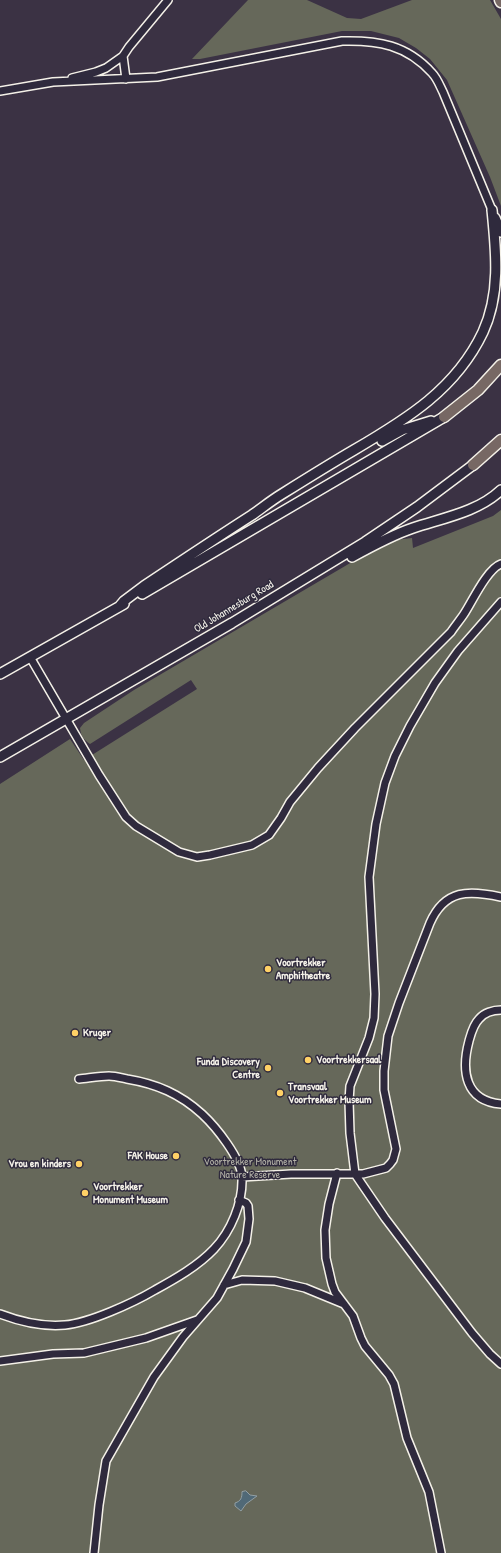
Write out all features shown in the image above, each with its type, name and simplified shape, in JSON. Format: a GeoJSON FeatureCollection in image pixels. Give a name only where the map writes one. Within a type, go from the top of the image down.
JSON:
{"type":"FeatureCollection","features":[{"type":"Feature","properties":{"kind":"main road"},"geometry":{"type":"LineString","coordinates":[[492,210],[501,232]]}},
{"type":"Feature","properties":{"kind":"main road"},"geometry":{"type":"LineString","coordinates":[[119,607],[124,601],[144,586],[280,495],[386,432],[439,393],[468,360],[488,320],[495,282],[496,255],[492,210]]}},
{"type":"Feature","properties":{"kind":"main road"},"geometry":{"type":"LineString","coordinates":[[0,674],[119,607],[444,417],[478,390],[501,366]]}},
{"type":"Feature","properties":{"kind":"main road"},"geometry":{"type":"LineString","coordinates":[[262,508],[315,480],[402,430],[444,417]]}},
{"type":"Feature","properties":{"kind":"main road"},"geometry":{"type":"LineString","coordinates":[[473,465],[501,440]]}},
{"type":"Feature","properties":{"kind":"main road","name":"Old Johannesburg Road"},"geometry":{"type":"LineString","coordinates":[[1,757],[232,623],[365,542],[417,507],[473,465]]}},
{"type":"Feature","properties":{"kind":"main road"},"geometry":{"type":"LineString","coordinates":[[232,623],[261,609],[367,548],[413,528],[463,512],[482,503],[501,490]]}},
{"type":"Feature","properties":{"kind":"street"},"geometry":{"type":"LineString","coordinates":[[0,91],[53,82],[96,72],[106,68],[123,56],[168,0]]}},
{"type":"Feature","properties":{"kind":"street"},"geometry":{"type":"LineString","coordinates":[[53,82],[164,76],[342,41],[366,41],[405,51],[433,74],[443,92],[492,210]]}},
{"type":"Feature","properties":{"kind":"street"},"geometry":{"type":"LineString","coordinates":[[123,56],[126,79]]}},
{"type":"Feature","properties":{"kind":"street"},"geometry":{"type":"LineString","coordinates":[[30,657],[126,817],[136,826],[179,852],[197,857],[210,855],[252,845],[269,835],[290,802],[331,754],[451,632],[463,616],[487,577],[496,567],[501,564]]}},
{"type":"Feature","properties":{"kind":"street"},"geometry":{"type":"LineString","coordinates":[[501,602],[458,651],[424,700],[396,756],[382,794],[374,835],[369,878],[375,994],[374,1018],[369,1038],[349,1092],[350,1126],[355,1174],[385,1218],[472,1333],[490,1354],[501,1364]]}},
{"type":"Feature","properties":{"kind":"street"},"geometry":{"type":"LineString","coordinates":[[242,1177],[337,1173],[363,1174],[386,1168],[393,1160],[395,1154],[395,1142],[384,1090],[384,1071],[388,1036],[399,1003],[434,915],[445,902],[462,893],[474,892],[501,897]]}},
{"type":"Feature","properties":{"kind":"street"},"geometry":{"type":"LineString","coordinates":[[501,1010],[484,1015],[475,1024],[468,1045],[465,1068],[468,1082],[475,1093],[484,1100],[501,1104]]}},
{"type":"Feature","properties":{"kind":"street"},"geometry":{"type":"LineString","coordinates":[[0,1314],[33,1323],[66,1325],[91,1318],[133,1302],[194,1266],[214,1249],[227,1232],[234,1218],[239,1200],[242,1177],[234,1154],[206,1117],[185,1100],[166,1090],[136,1080],[110,1076],[79,1079]]}},
{"type":"Feature","properties":{"kind":"street"},"geometry":{"type":"LineString","coordinates":[[337,1173],[329,1204],[325,1230],[327,1265],[332,1284],[335,1292],[356,1321],[365,1346],[389,1375],[394,1384],[407,1438],[429,1492],[441,1553]]}},
{"type":"Feature","properties":{"kind":"street"},"geometry":{"type":"LineString","coordinates":[[94,1553],[98,1505],[106,1461],[154,1377],[217,1298],[246,1242],[249,1219],[248,1206],[246,1203],[239,1200]]}},
{"type":"Feature","properties":{"kind":"street"},"geometry":{"type":"LineString","coordinates":[[224,1285],[242,1280],[275,1281],[305,1288],[344,1304]]}},
{"type":"Feature","properties":{"kind":"street"},"geometry":{"type":"LineString","coordinates":[[0,1361],[53,1354],[84,1354],[146,1338],[198,1320]]}},
{"type":"Feature","properties":{"kind":"green space"},"geometry":{"type":"Polygon","coordinates":[[[248,0],[307,0],[347,18],[361,19],[412,0],[490,0],[501,19],[501,206],[490,177],[447,80],[430,59],[416,48],[399,38],[371,31],[342,31],[200,59],[192,59],[248,0]]]}},
{"type":"Feature","properties":{"kind":"green space","name":"Voortrekker Monument Nature Reserve"},"geometry":{"type":"Polygon","coordinates":[[[501,510],[501,1553],[0,1553],[0,784],[70,739],[84,760],[197,689],[191,680],[90,744],[82,735],[80,728],[84,723],[134,690],[369,552],[395,540],[412,538],[413,548],[493,516],[501,510]]]}},
{"type":"Feature","properties":{"kind":"water"},"geometry":{"type":"Polygon","coordinates":[[[246,1491],[250,1495],[257,1496],[246,1504],[241,1511],[235,1506],[235,1503],[241,1499],[242,1492],[246,1491]]]}},
{"type":"Feature","properties":{"kind":"place","name":"Voortrekker Amphitheatre"},"geometry":{"type":"Point","coordinates":[268,969]}},
{"type":"Feature","properties":{"kind":"place","name":"Kruger"},"geometry":{"type":"Point","coordinates":[75,1033]}},
{"type":"Feature","properties":{"kind":"place","name":"Voortrekkersaal"},"geometry":{"type":"Point","coordinates":[308,1060]}},
{"type":"Feature","properties":{"kind":"place","name":"Funda Discovery Centre"},"geometry":{"type":"Point","coordinates":[268,1068]}},
{"type":"Feature","properties":{"kind":"place","name":"Transvaal Voortrekker Museum"},"geometry":{"type":"Point","coordinates":[280,1093]}},
{"type":"Feature","properties":{"kind":"place","name":"FAK House"},"geometry":{"type":"Point","coordinates":[176,1156]}},
{"type":"Feature","properties":{"kind":"place","name":"Vrou en kinders"},"geometry":{"type":"Point","coordinates":[79,1164]}},
{"type":"Feature","properties":{"kind":"place","name":"Voortrekker Monument Museum"},"geometry":{"type":"Point","coordinates":[85,1193]}}]}
